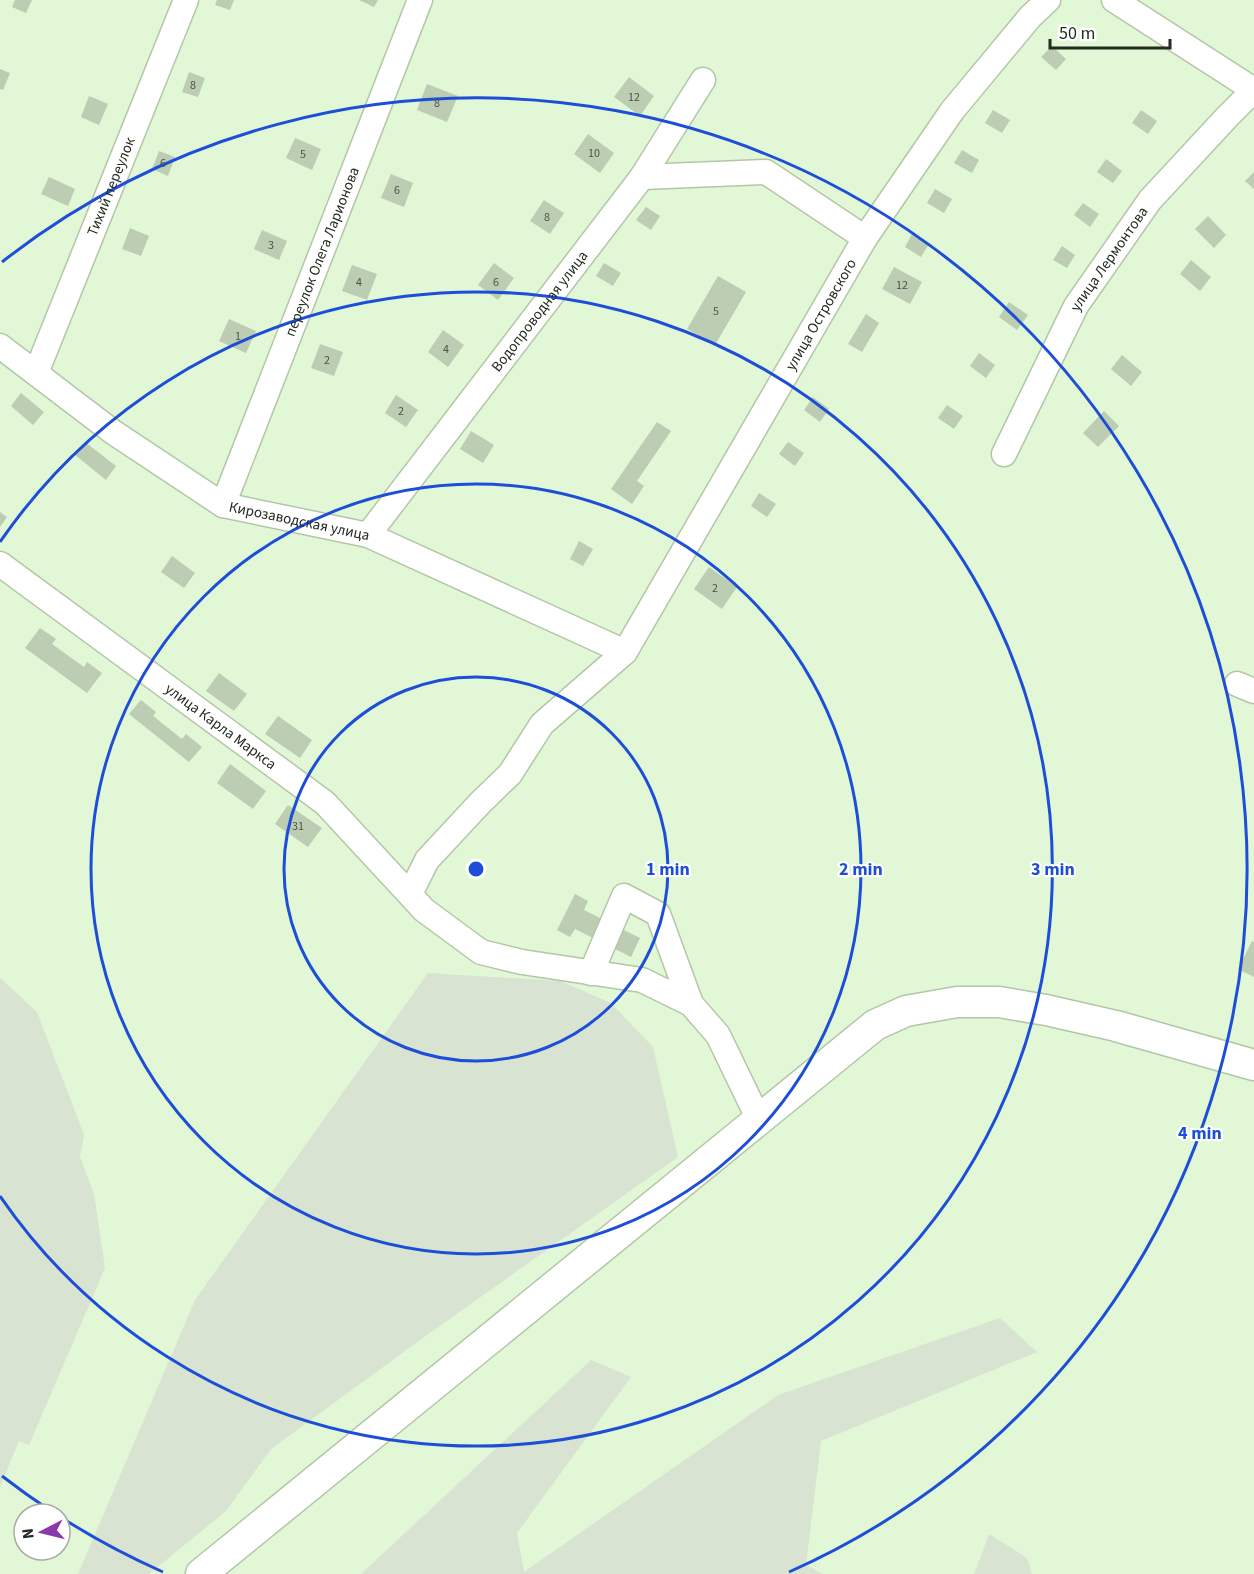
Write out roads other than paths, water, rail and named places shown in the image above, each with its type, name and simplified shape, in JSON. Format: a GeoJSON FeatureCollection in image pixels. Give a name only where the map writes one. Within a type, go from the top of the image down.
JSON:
{"type":"FeatureCollection","features":[{"type":"Feature","properties":{"kind":"main road"},"geometry":{"type":"LineString","coordinates":[[201,1574],[875,1025],[906,1011],[957,1002],[999,1002],[1116,1026],[1254,1065]]}},
{"type":"Feature","properties":{"kind":"street","name":"Тихий переулок"},"geometry":{"type":"LineString","coordinates":[[36,373],[186,0]]}},
{"type":"Feature","properties":{"kind":"street","name":"переулок Олега Ларионова"},"geometry":{"type":"LineString","coordinates":[[223,505],[420,0]]}},
{"type":"Feature","properties":{"kind":"street","name":"улица Островского"},"geometry":{"type":"LineString","coordinates":[[417,902],[428,860],[510,774],[542,724],[625,652],[865,238],[952,111],[1029,17],[1048,0]]}},
{"type":"Feature","properties":{"kind":"street"},"geometry":{"type":"LineString","coordinates":[[1114,0],[1254,90]]}},
{"type":"Feature","properties":{"kind":"street","name":"Водопроводная улица"},"geometry":{"type":"LineString","coordinates":[[368,535],[642,177],[704,80]]}},
{"type":"Feature","properties":{"kind":"street","name":"улица Лермонтова"},"geometry":{"type":"LineString","coordinates":[[1004,454],[1076,306],[1150,200],[1254,90]]}},
{"type":"Feature","properties":{"kind":"street"},"geometry":{"type":"LineString","coordinates":[[642,177],[766,172],[865,238]]}},
{"type":"Feature","properties":{"kind":"street","name":"Кирозаводская улица"},"geometry":{"type":"LineString","coordinates":[[0,346],[113,432],[223,505],[368,535],[625,652]]}},
{"type":"Feature","properties":{"kind":"street","name":"улица Карла Маркса"},"geometry":{"type":"LineString","coordinates":[[0,564],[325,803],[417,902],[481,952],[522,962],[642,980],[692,1004]]}},
{"type":"Feature","properties":{"kind":"street"},"geometry":{"type":"LineString","coordinates":[[591,973],[624,896],[658,914],[692,1004],[718,1035],[759,1120]]}}]}
